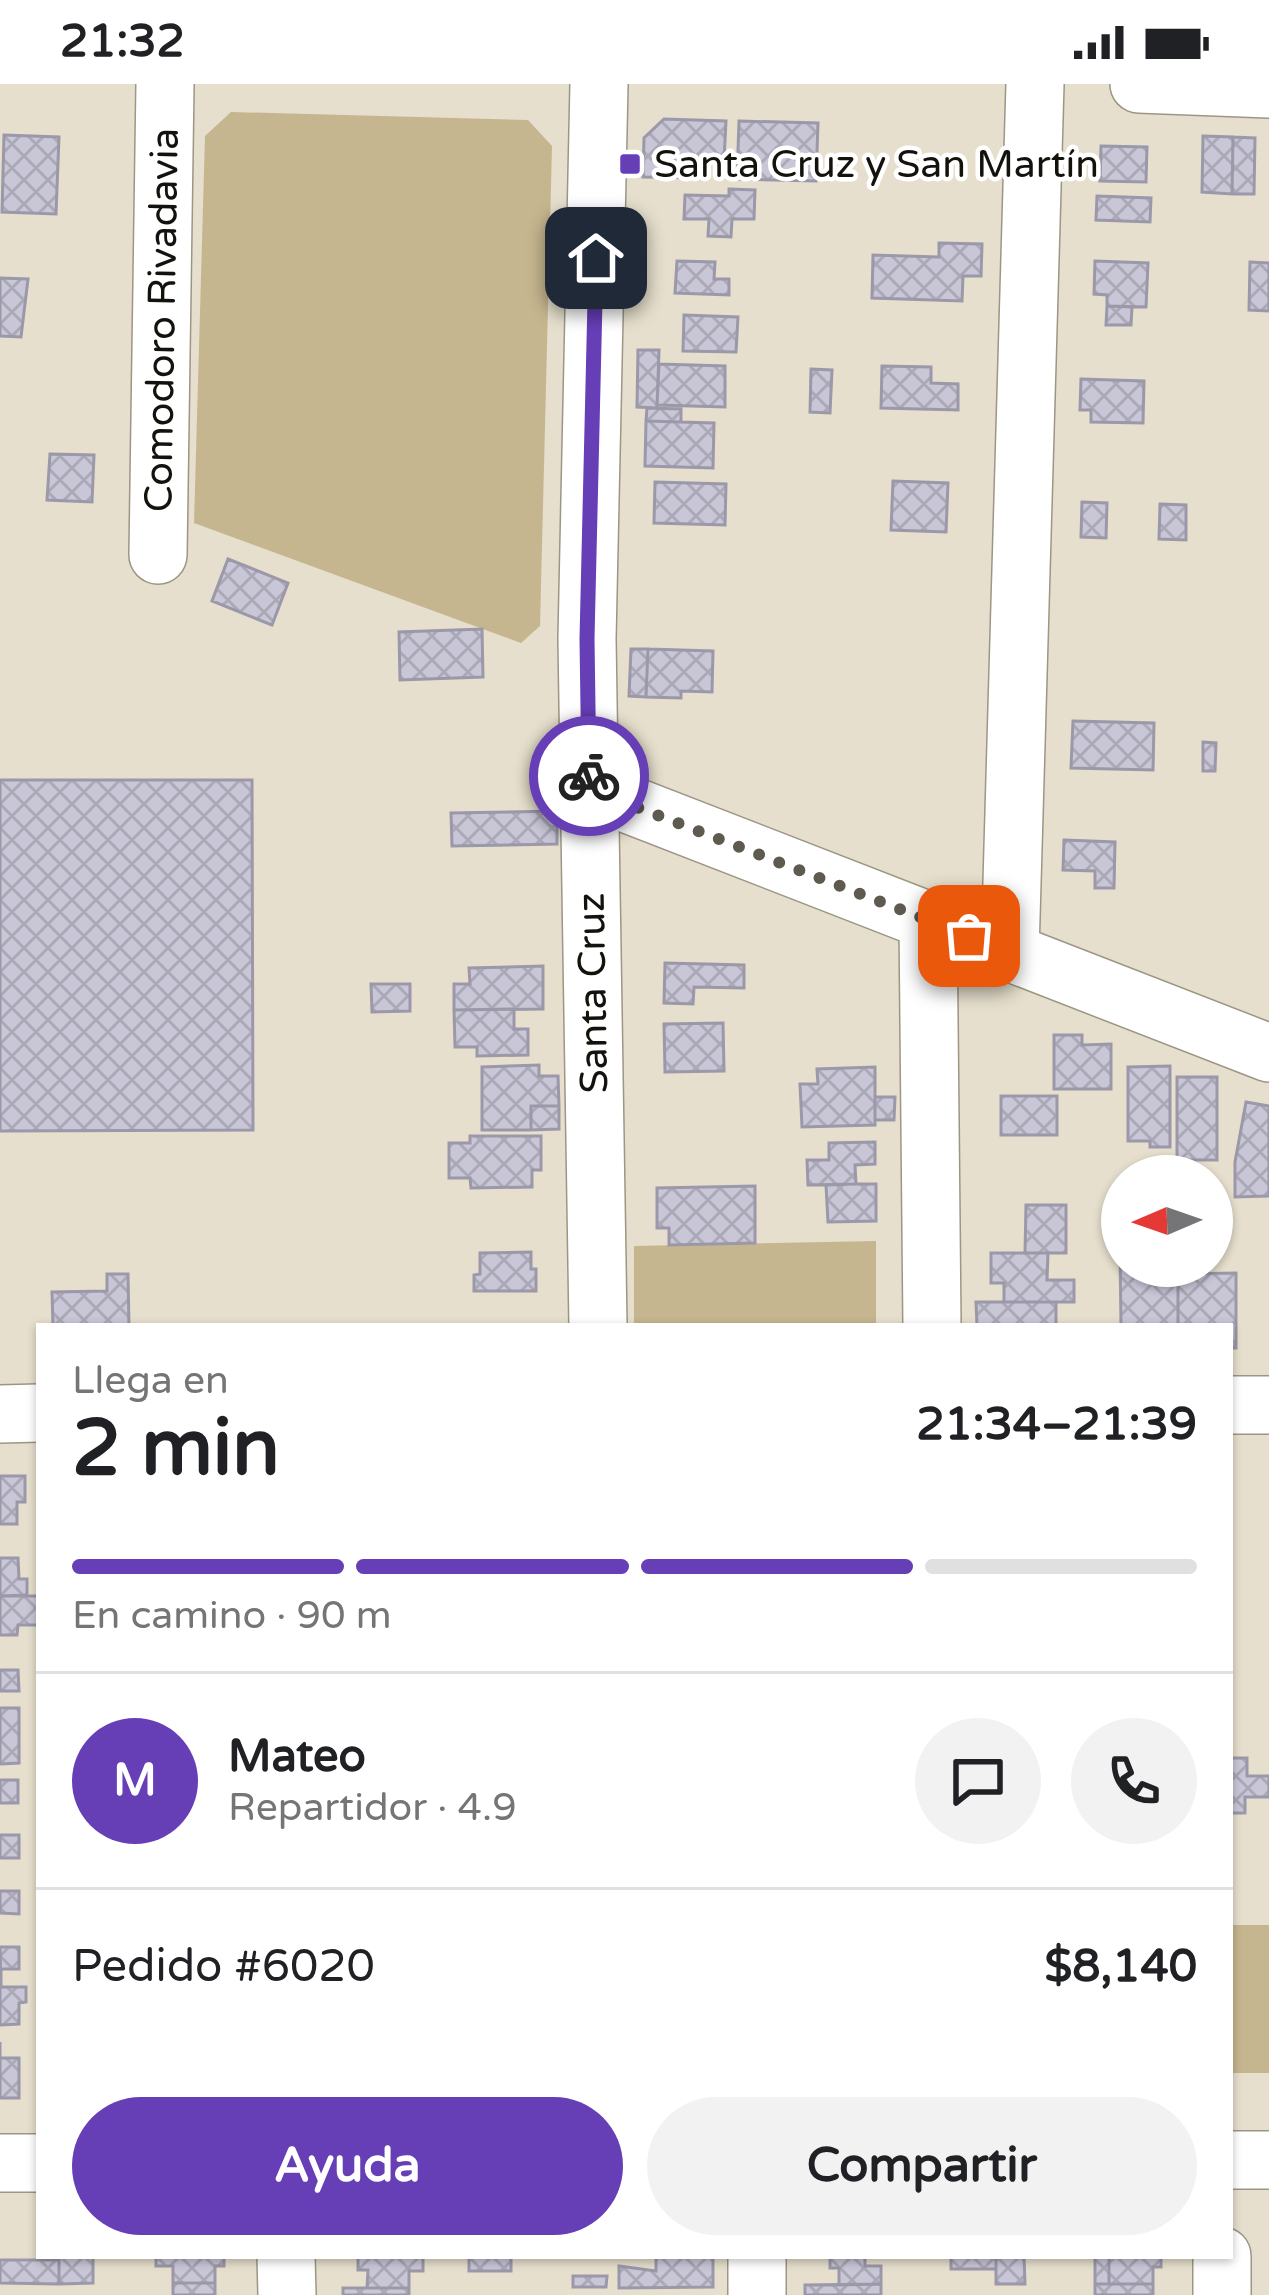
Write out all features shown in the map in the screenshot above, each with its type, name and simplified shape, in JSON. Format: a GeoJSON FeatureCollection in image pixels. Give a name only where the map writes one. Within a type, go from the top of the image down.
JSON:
{"type":"FeatureCollection","features":[{"type":"Feature","properties":{"kind":"street","name":"Comodoro Rivadavia"},"geometry":{"type":"LineString","coordinates":[[158,556],[165,84]]}},
{"type":"Feature","properties":{"kind":"street","name":"Santa Cruz"},"geometry":{"type":"LineString","coordinates":[[598,1323],[587,639],[599,84]]}},
{"type":"Feature","properties":{"kind":"street"},"geometry":{"type":"LineString","coordinates":[[1010,952],[1035,84]]}},
{"type":"Feature","properties":{"kind":"street"},"geometry":{"type":"LineString","coordinates":[[1139,84],[1269,89]]}},
{"type":"Feature","properties":{"kind":"street"},"geometry":{"type":"LineString","coordinates":[[590,789],[1269,1053]]}},
{"type":"Feature","properties":{"kind":"street"},"geometry":{"type":"LineString","coordinates":[[928,920],[932,1323]]}},
{"type":"Feature","properties":{"kind":"street"},"geometry":{"type":"LineString","coordinates":[[1233,1405],[1269,1405]]}},
{"type":"Feature","properties":{"kind":"street"},"geometry":{"type":"LineString","coordinates":[[0,1414],[36,1413]]}},
{"type":"Feature","properties":{"kind":"street"},"geometry":{"type":"LineString","coordinates":[[1233,2160],[1269,2160]]}},
{"type":"Feature","properties":{"kind":"street"},"geometry":{"type":"LineString","coordinates":[[0,2163],[36,2163]]}},
{"type":"Feature","properties":{"kind":"street"},"geometry":{"type":"LineString","coordinates":[[286,2259],[286,2295]]}},
{"type":"Feature","properties":{"kind":"street"},"geometry":{"type":"LineString","coordinates":[[758,2259],[758,2295]]}},
{"type":"Feature","properties":{"kind":"street"},"geometry":{"type":"LineString","coordinates":[[1222,2259],[1222,2295]]}},
{"type":"Feature","properties":{"kind":"shaded area"},"geometry":{"type":"Polygon","coordinates":[[[231,112],[528,120],[552,146],[540,626],[521,643],[194,523],[205,136],[231,112]]]}},
{"type":"Feature","properties":{"kind":"shaded area"},"geometry":{"type":"Polygon","coordinates":[[[876,1241],[876,1323],[634,1323],[634,1246],[876,1241]]]}},
{"type":"Feature","properties":{"kind":"shaded area"},"geometry":{"type":"Polygon","coordinates":[[[1233,1925],[1269,1925],[1269,2073],[1233,2073],[1233,1925]]]}},
{"type":"Feature","properties":{"kind":"building"},"geometry":{"type":"Polygon","coordinates":[[[664,119],[726,121],[724,160],[703,159],[703,178],[643,177],[644,138],[664,119]]]}},
{"type":"Feature","properties":{"kind":"building"},"geometry":{"type":"Polygon","coordinates":[[[739,121],[818,123],[816,181],[737,179],[739,121]]]}},
{"type":"Feature","properties":{"kind":"building"},"geometry":{"type":"Polygon","coordinates":[[[4,135],[59,137],[56,214],[2,212],[4,135]]]}},
{"type":"Feature","properties":{"kind":"building"},"geometry":{"type":"Polygon","coordinates":[[[1203,136],[1233,137],[1232,194],[1202,192],[1203,136]]]}},
{"type":"Feature","properties":{"kind":"building"},"geometry":{"type":"Polygon","coordinates":[[[1233,137],[1255,138],[1254,194],[1232,194],[1233,137]]]}},
{"type":"Feature","properties":{"kind":"building"},"geometry":{"type":"Polygon","coordinates":[[[1101,146],[1147,147],[1146,182],[1100,181],[1101,146]]]}},
{"type":"Feature","properties":{"kind":"building"},"geometry":{"type":"Polygon","coordinates":[[[729,189],[755,190],[754,219],[732,219],[731,237],[708,236],[709,219],[684,219],[685,195],[729,196],[729,189]]]}},
{"type":"Feature","properties":{"kind":"building"},"geometry":{"type":"Polygon","coordinates":[[[1097,196],[1151,198],[1150,222],[1096,220],[1097,196]]]}},
{"type":"Feature","properties":{"kind":"building"},"geometry":{"type":"Polygon","coordinates":[[[939,243],[982,244],[981,276],[963,276],[962,301],[872,298],[873,255],[939,257],[939,243]]]}},
{"type":"Feature","properties":{"kind":"building"},"geometry":{"type":"Polygon","coordinates":[[[677,261],[715,262],[714,279],[729,279],[729,295],[675,293],[677,261]]]}},
{"type":"Feature","properties":{"kind":"building"},"geometry":{"type":"Polygon","coordinates":[[[1095,261],[1148,263],[1146,307],[1107,306],[1107,295],[1094,294],[1095,261]]]}},
{"type":"Feature","properties":{"kind":"building"},"geometry":{"type":"Polygon","coordinates":[[[1250,262],[1269,263],[1269,311],[1249,310],[1250,262]]]}},
{"type":"Feature","properties":{"kind":"building"},"geometry":{"type":"Polygon","coordinates":[[[0,278],[28,279],[21,337],[0,336],[0,278]]]}},
{"type":"Feature","properties":{"kind":"building"},"geometry":{"type":"Polygon","coordinates":[[[1107,306],[1132,307],[1131,325],[1106,325],[1107,306]]]}},
{"type":"Feature","properties":{"kind":"building"},"geometry":{"type":"Polygon","coordinates":[[[684,315],[738,317],[736,352],[683,351],[684,315]]]}},
{"type":"Feature","properties":{"kind":"building"},"geometry":{"type":"Polygon","coordinates":[[[638,350],[659,350],[657,408],[637,407],[638,350]]]}},
{"type":"Feature","properties":{"kind":"building"},"geometry":{"type":"Polygon","coordinates":[[[659,364],[725,366],[725,407],[657,405],[659,364]]]}},
{"type":"Feature","properties":{"kind":"building"},"geometry":{"type":"Polygon","coordinates":[[[882,366],[931,367],[931,383],[958,384],[958,410],[881,408],[882,366]]]}},
{"type":"Feature","properties":{"kind":"building"},"geometry":{"type":"Polygon","coordinates":[[[811,369],[832,370],[830,413],[810,412],[811,369]]]}},
{"type":"Feature","properties":{"kind":"building"},"geometry":{"type":"Polygon","coordinates":[[[1081,379],[1144,381],[1143,423],[1091,422],[1091,410],[1080,410],[1081,379]]]}},
{"type":"Feature","properties":{"kind":"building"},"geometry":{"type":"Polygon","coordinates":[[[647,408],[681,409],[681,422],[646,421],[647,408]]]}},
{"type":"Feature","properties":{"kind":"building"},"geometry":{"type":"Polygon","coordinates":[[[646,421],[714,423],[713,468],[645,466],[646,421]]]}},
{"type":"Feature","properties":{"kind":"building"},"geometry":{"type":"Polygon","coordinates":[[[50,454],[94,455],[92,502],[47,500],[50,454]]]}},
{"type":"Feature","properties":{"kind":"building"},"geometry":{"type":"Polygon","coordinates":[[[893,481],[948,483],[946,532],[891,530],[893,481]]]}},
{"type":"Feature","properties":{"kind":"building"},"geometry":{"type":"Polygon","coordinates":[[[655,482],[726,484],[725,525],[654,523],[655,482]]]}},
{"type":"Feature","properties":{"kind":"building"},"geometry":{"type":"Polygon","coordinates":[[[1082,502],[1107,503],[1106,538],[1081,537],[1082,502]]]}},
{"type":"Feature","properties":{"kind":"building"},"geometry":{"type":"Polygon","coordinates":[[[1160,504],[1186,505],[1186,540],[1159,539],[1160,504]]]}},
{"type":"Feature","properties":{"kind":"building"},"geometry":{"type":"Polygon","coordinates":[[[228,559],[288,583],[272,625],[212,601],[228,559]]]}},
{"type":"Feature","properties":{"kind":"building"},"geometry":{"type":"Polygon","coordinates":[[[482,629],[483,677],[400,680],[399,632],[482,629]]]}},
{"type":"Feature","properties":{"kind":"building"},"geometry":{"type":"Polygon","coordinates":[[[631,649],[648,649],[646,697],[629,696],[631,649]]]}},
{"type":"Feature","properties":{"kind":"building"},"geometry":{"type":"Polygon","coordinates":[[[648,649],[713,651],[712,692],[681,691],[681,698],[646,697],[648,649]]]}},
{"type":"Feature","properties":{"kind":"building"},"geometry":{"type":"Polygon","coordinates":[[[1073,721],[1154,723],[1153,770],[1071,768],[1073,721]]]}},
{"type":"Feature","properties":{"kind":"building"},"geometry":{"type":"Polygon","coordinates":[[[1203,742],[1216,743],[1215,771],[1203,771],[1203,742]]]}},
{"type":"Feature","properties":{"kind":"building"},"geometry":{"type":"Polygon","coordinates":[[[0,780],[252,780],[253,1130],[0,1131],[0,780]]]}},
{"type":"Feature","properties":{"kind":"building"},"geometry":{"type":"Polygon","coordinates":[[[557,811],[557,844],[452,846],[451,813],[557,811]]]}},
{"type":"Feature","properties":{"kind":"building"},"geometry":{"type":"Polygon","coordinates":[[[1064,840],[1115,842],[1114,888],[1095,888],[1095,871],[1063,870],[1064,840]]]}},
{"type":"Feature","properties":{"kind":"building"},"geometry":{"type":"Polygon","coordinates":[[[665,963],[744,965],[744,988],[694,987],[693,1004],[664,1003],[665,963]]]}},
{"type":"Feature","properties":{"kind":"building"},"geometry":{"type":"Polygon","coordinates":[[[543,966],[543,1009],[454,1010],[454,984],[470,984],[469,968],[543,966]]]}},
{"type":"Feature","properties":{"kind":"building"},"geometry":{"type":"Polygon","coordinates":[[[371,984],[410,984],[410,1011],[372,1012],[371,984]]]}},
{"type":"Feature","properties":{"kind":"building"},"geometry":{"type":"Polygon","coordinates":[[[514,1009],[514,1029],[528,1029],[528,1055],[477,1056],[477,1047],[455,1047],[454,1010],[514,1009]]]}},
{"type":"Feature","properties":{"kind":"building"},"geometry":{"type":"Polygon","coordinates":[[[723,1023],[724,1071],[665,1072],[664,1024],[723,1023]]]}},
{"type":"Feature","properties":{"kind":"building"},"geometry":{"type":"Polygon","coordinates":[[[1054,1035],[1082,1035],[1082,1045],[1111,1044],[1111,1089],[1054,1089],[1054,1035]]]}},
{"type":"Feature","properties":{"kind":"building"},"geometry":{"type":"Polygon","coordinates":[[[539,1065],[539,1076],[558,1076],[559,1106],[531,1106],[531,1130],[482,1130],[482,1067],[539,1065]]]}},
{"type":"Feature","properties":{"kind":"building"},"geometry":{"type":"Polygon","coordinates":[[[1170,1066],[1170,1147],[1128,1141],[1128,1067],[1170,1066]]]}},
{"type":"Feature","properties":{"kind":"building"},"geometry":{"type":"Polygon","coordinates":[[[875,1067],[875,1125],[802,1127],[800,1084],[818,1084],[817,1069],[875,1067]]]}},
{"type":"Feature","properties":{"kind":"building"},"geometry":{"type":"Polygon","coordinates":[[[1177,1077],[1217,1077],[1217,1155],[1177,1155],[1177,1077]]]}},
{"type":"Feature","properties":{"kind":"building"},"geometry":{"type":"Polygon","coordinates":[[[1001,1096],[1057,1096],[1057,1135],[1001,1135],[1001,1096]]]}},
{"type":"Feature","properties":{"kind":"building"},"geometry":{"type":"Polygon","coordinates":[[[875,1097],[895,1097],[894,1120],[875,1120],[875,1097]]]}},
{"type":"Feature","properties":{"kind":"building"},"geometry":{"type":"Polygon","coordinates":[[[1246,1102],[1269,1106],[1269,1196],[1235,1197],[1235,1162],[1246,1102]]]}},
{"type":"Feature","properties":{"kind":"building"},"geometry":{"type":"Polygon","coordinates":[[[531,1106],[559,1106],[559,1129],[531,1130],[531,1106]]]}},
{"type":"Feature","properties":{"kind":"building"},"geometry":{"type":"Polygon","coordinates":[[[470,1136],[541,1136],[541,1170],[532,1170],[532,1187],[471,1188],[470,1178],[449,1178],[449,1143],[470,1143],[470,1136]]]}},
{"type":"Feature","properties":{"kind":"building"},"geometry":{"type":"Polygon","coordinates":[[[875,1142],[875,1164],[855,1165],[856,1184],[808,1185],[807,1160],[829,1160],[829,1143],[875,1142]]]}},
{"type":"Feature","properties":{"kind":"building"},"geometry":{"type":"Polygon","coordinates":[[[876,1184],[876,1221],[828,1222],[826,1185],[876,1184]]]}},
{"type":"Feature","properties":{"kind":"building"},"geometry":{"type":"Polygon","coordinates":[[[755,1186],[755,1243],[669,1245],[669,1228],[657,1228],[657,1188],[755,1186]]]}},
{"type":"Feature","properties":{"kind":"building"},"geometry":{"type":"Polygon","coordinates":[[[1026,1205],[1066,1205],[1066,1253],[1025,1253],[1026,1205]]]}},
{"type":"Feature","properties":{"kind":"building"},"geometry":{"type":"Polygon","coordinates":[[[531,1252],[536,1291],[474,1291],[480,1253],[531,1252]]]}},
{"type":"Feature","properties":{"kind":"building"},"geometry":{"type":"Polygon","coordinates":[[[991,1253],[1048,1253],[1047,1280],[1074,1280],[1074,1302],[1004,1302],[1004,1283],[991,1283],[991,1253]]]}},
{"type":"Feature","properties":{"kind":"building"},"geometry":{"type":"Polygon","coordinates":[[[1236,1273],[1236,1348],[1233,1323],[1178,1323],[1178,1287],[1233,1287],[1236,1273]]]}},
{"type":"Feature","properties":{"kind":"building"},"geometry":{"type":"Polygon","coordinates":[[[107,1274],[128,1274],[129,1323],[53,1323],[52,1292],[107,1291],[107,1274]]]}},
{"type":"Feature","properties":{"kind":"building"},"geometry":{"type":"Polygon","coordinates":[[[1120,1287],[1178,1287],[1178,1323],[1121,1323],[1120,1287]]]}},
{"type":"Feature","properties":{"kind":"building"},"geometry":{"type":"Polygon","coordinates":[[[976,1302],[1056,1302],[1056,1323],[977,1323],[976,1302]]]}},
{"type":"Feature","properties":{"kind":"building"},"geometry":{"type":"Polygon","coordinates":[[[0,1476],[25,1476],[25,1502],[17,1502],[17,1524],[0,1524],[0,1476]]]}},
{"type":"Feature","properties":{"kind":"building"},"geometry":{"type":"Polygon","coordinates":[[[0,1558],[18,1558],[19,1579],[27,1579],[27,1595],[0,1596],[0,1558]]]}},
{"type":"Feature","properties":{"kind":"building"},"geometry":{"type":"Polygon","coordinates":[[[0,1596],[36,1596],[36,1625],[18,1625],[17,1635],[0,1635],[0,1596]]]}},
{"type":"Feature","properties":{"kind":"building"},"geometry":{"type":"Polygon","coordinates":[[[0,1670],[18,1670],[19,1691],[0,1691],[0,1670]]]}},
{"type":"Feature","properties":{"kind":"building"},"geometry":{"type":"Polygon","coordinates":[[[0,1708],[19,1708],[19,1763],[0,1764],[0,1708]]]}},
{"type":"Feature","properties":{"kind":"building"},"geometry":{"type":"Polygon","coordinates":[[[1233,1758],[1247,1758],[1247,1776],[1269,1776],[1269,1797],[1245,1797],[1245,1813],[1233,1813],[1233,1758]]]}},
{"type":"Feature","properties":{"kind":"building"},"geometry":{"type":"Polygon","coordinates":[[[0,1780],[18,1780],[18,1803],[0,1803],[0,1780]]]}},
{"type":"Feature","properties":{"kind":"building"},"geometry":{"type":"Polygon","coordinates":[[[0,1835],[19,1835],[19,1858],[0,1858],[0,1835]]]}},
{"type":"Feature","properties":{"kind":"building"},"geometry":{"type":"Polygon","coordinates":[[[0,1891],[19,1891],[19,1914],[0,1913],[0,1891]]]}},
{"type":"Feature","properties":{"kind":"building"},"geometry":{"type":"Polygon","coordinates":[[[0,1947],[19,1947],[19,1969],[1,1969],[1,1987],[0,1947]]]}},
{"type":"Feature","properties":{"kind":"building"},"geometry":{"type":"Polygon","coordinates":[[[0,1987],[26,1987],[26,2002],[19,2003],[19,2024],[0,2025],[0,1987]]]}},
{"type":"Feature","properties":{"kind":"building"},"geometry":{"type":"Polygon","coordinates":[[[0,2058],[19,2058],[19,2098],[0,2098],[0,2058]]]}},
{"type":"Feature","properties":{"kind":"building"},"geometry":{"type":"Polygon","coordinates":[[[59,2259],[93,2259],[93,2283],[59,2284],[59,2259]]]}},
{"type":"Feature","properties":{"kind":"building"},"geometry":{"type":"Polygon","coordinates":[[[156,2259],[224,2259],[224,2266],[215,2266],[215,2283],[173,2283],[173,2266],[156,2266],[156,2259]]]}},
{"type":"Feature","properties":{"kind":"building"},"geometry":{"type":"Polygon","coordinates":[[[358,2259],[423,2259],[423,2271],[409,2271],[409,2288],[367,2288],[368,2270],[358,2270],[358,2259]]]}},
{"type":"Feature","properties":{"kind":"building"},"geometry":{"type":"Polygon","coordinates":[[[469,2259],[511,2259],[511,2271],[469,2271],[469,2259]]]}},
{"type":"Feature","properties":{"kind":"building"},"geometry":{"type":"Polygon","coordinates":[[[656,2259],[713,2259],[713,2287],[619,2288],[619,2266],[656,2271],[656,2259]]]}},
{"type":"Feature","properties":{"kind":"building"},"geometry":{"type":"Polygon","coordinates":[[[830,2259],[865,2259],[865,2266],[881,2266],[881,2284],[839,2285],[839,2268],[830,2268],[830,2259]]]}},
{"type":"Feature","properties":{"kind":"building"},"geometry":{"type":"Polygon","coordinates":[[[951,2259],[996,2259],[996,2269],[951,2269],[951,2259]]]}},
{"type":"Feature","properties":{"kind":"building"},"geometry":{"type":"Polygon","coordinates":[[[996,2259],[1024,2259],[1025,2284],[996,2284],[996,2259]]]}},
{"type":"Feature","properties":{"kind":"building"},"geometry":{"type":"Polygon","coordinates":[[[1095,2259],[1109,2259],[1109,2284],[1095,2284],[1095,2259]]]}},
{"type":"Feature","properties":{"kind":"building"},"geometry":{"type":"Polygon","coordinates":[[[1109,2259],[1161,2259],[1161,2267],[1153,2267],[1153,2284],[1109,2284],[1109,2259]]]}},
{"type":"Feature","properties":{"kind":"building"},"geometry":{"type":"Polygon","coordinates":[[[0,2260],[59,2260],[59,2284],[0,2283],[0,2260]]]}},
{"type":"Feature","properties":{"kind":"building"},"geometry":{"type":"Polygon","coordinates":[[[573,2276],[607,2276],[606,2287],[573,2287],[573,2276]]]}},
{"type":"Feature","properties":{"kind":"building"},"geometry":{"type":"Polygon","coordinates":[[[173,2283],[215,2283],[215,2295],[173,2295],[173,2283]]]}},
{"type":"Feature","properties":{"kind":"building"},"geometry":{"type":"Polygon","coordinates":[[[881,2284],[881,2295],[805,2295],[805,2285],[881,2284]]]}},
{"type":"Feature","properties":{"kind":"building"},"geometry":{"type":"Polygon","coordinates":[[[1095,2284],[1153,2284],[1153,2295],[1095,2295],[1095,2284]]]}},
{"type":"Feature","properties":{"kind":"building"},"geometry":{"type":"Polygon","coordinates":[[[343,2288],[409,2288],[409,2295],[343,2295],[343,2288]]]}},
{"type":"Feature","properties":{"kind":"way so far"},"geometry":{"type":"LineString","coordinates":[[589,776],[590,789],[969,936]]}},
{"type":"Feature","properties":{"kind":"place","name":"Santa Cruz y San Martín"},"geometry":{"type":"Point","coordinates":[630,164]}},
{"type":"Feature","properties":{"kind":"route"},"geometry":{"type":"LineString","coordinates":[[589,776],[587,639],[596,258]]}}]}
